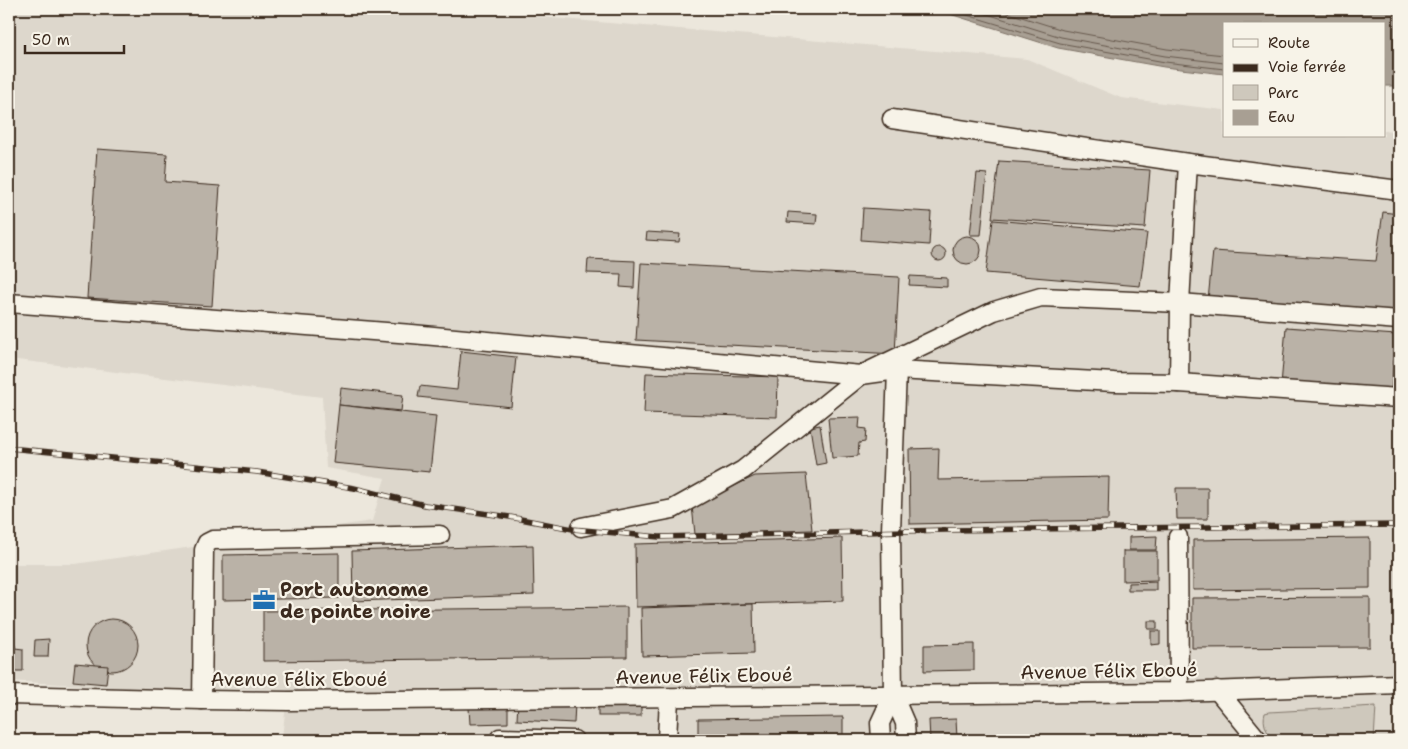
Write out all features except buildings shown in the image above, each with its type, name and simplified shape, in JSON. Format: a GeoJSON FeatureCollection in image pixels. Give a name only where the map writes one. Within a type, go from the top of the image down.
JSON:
{"type":"FeatureCollection","features":[{"type":"Feature","properties":{"kind":"street"},"geometry":{"type":"LineString","coordinates":[[892,119],[1188,163],[1399,190]]}},
{"type":"Feature","properties":{"kind":"street"},"geometry":{"type":"LineString","coordinates":[[1179,383],[1180,303],[1188,163]]}},
{"type":"Feature","properties":{"kind":"street"},"geometry":{"type":"LineString","coordinates":[[581,527],[673,509],[743,470],[861,375],[994,311],[1041,297],[1180,303],[1399,320]]}},
{"type":"Feature","properties":{"kind":"street"},"geometry":{"type":"LineString","coordinates":[[9,303],[412,334],[861,375],[897,370],[1114,382],[1179,383],[1399,398]]}},
{"type":"Feature","properties":{"kind":"street"},"geometry":{"type":"LineString","coordinates":[[897,370],[892,531],[893,695],[905,723],[906,740]]}},
{"type":"Feature","properties":{"kind":"street"},"geometry":{"type":"LineString","coordinates":[[202,700],[204,550],[207,542],[213,540],[440,536]]}},
{"type":"Feature","properties":{"kind":"street"},"geometry":{"type":"LineString","coordinates":[[1178,537],[1179,692]]}},
{"type":"Feature","properties":{"kind":"street","name":"Avenue Félix Eboué"},"geometry":{"type":"LineString","coordinates":[[9,695],[202,700],[669,698],[1179,692],[1399,684]]}},
{"type":"Feature","properties":{"kind":"street"},"geometry":{"type":"LineString","coordinates":[[1217,690],[1258,740]]}},
{"type":"Feature","properties":{"kind":"street"},"geometry":{"type":"LineString","coordinates":[[881,740],[880,723],[893,695]]}},
{"type":"Feature","properties":{"kind":"street"},"geometry":{"type":"LineString","coordinates":[[668,740],[669,698]]}},
{"type":"Feature","properties":{"kind":"street"},"geometry":{"type":"LineString","coordinates":[[499,740],[500,738],[574,740]]}},
{"type":"Feature","properties":{"kind":"shaded area"},"geometry":{"type":"Polygon","coordinates":[[[9,9],[448,9],[1027,59],[1121,98],[1223,110],[1223,138],[1386,138],[1386,130],[1399,132],[1399,740],[278,740],[282,737],[288,690],[128,688],[9,681],[9,564],[75,564],[372,521],[385,478],[326,468],[322,397],[9,359],[9,9]]]}},
{"type":"Feature","properties":{"kind":"green space"},"geometry":{"type":"Polygon","coordinates":[[[1376,706],[1374,740],[1273,740],[1267,731],[1264,717],[1265,713],[1269,712],[1376,706]]]}},
{"type":"Feature","properties":{"kind":"water"},"geometry":{"type":"Polygon","coordinates":[[[900,9],[1399,9],[1399,86],[1386,86],[1386,22],[1223,22],[1223,74],[1164,67],[1058,48],[950,14],[900,9]]]}},
{"type":"Feature","properties":{"kind":"railway"},"geometry":{"type":"LineString","coordinates":[[9,448],[257,472],[354,488],[425,505],[510,517],[573,529],[659,537],[946,530],[1399,525]]}},
{"type":"Feature","properties":{"kind":"place","name":"Port autonome de pointe noire"},"geometry":{"type":"Point","coordinates":[264,600]}}]}
